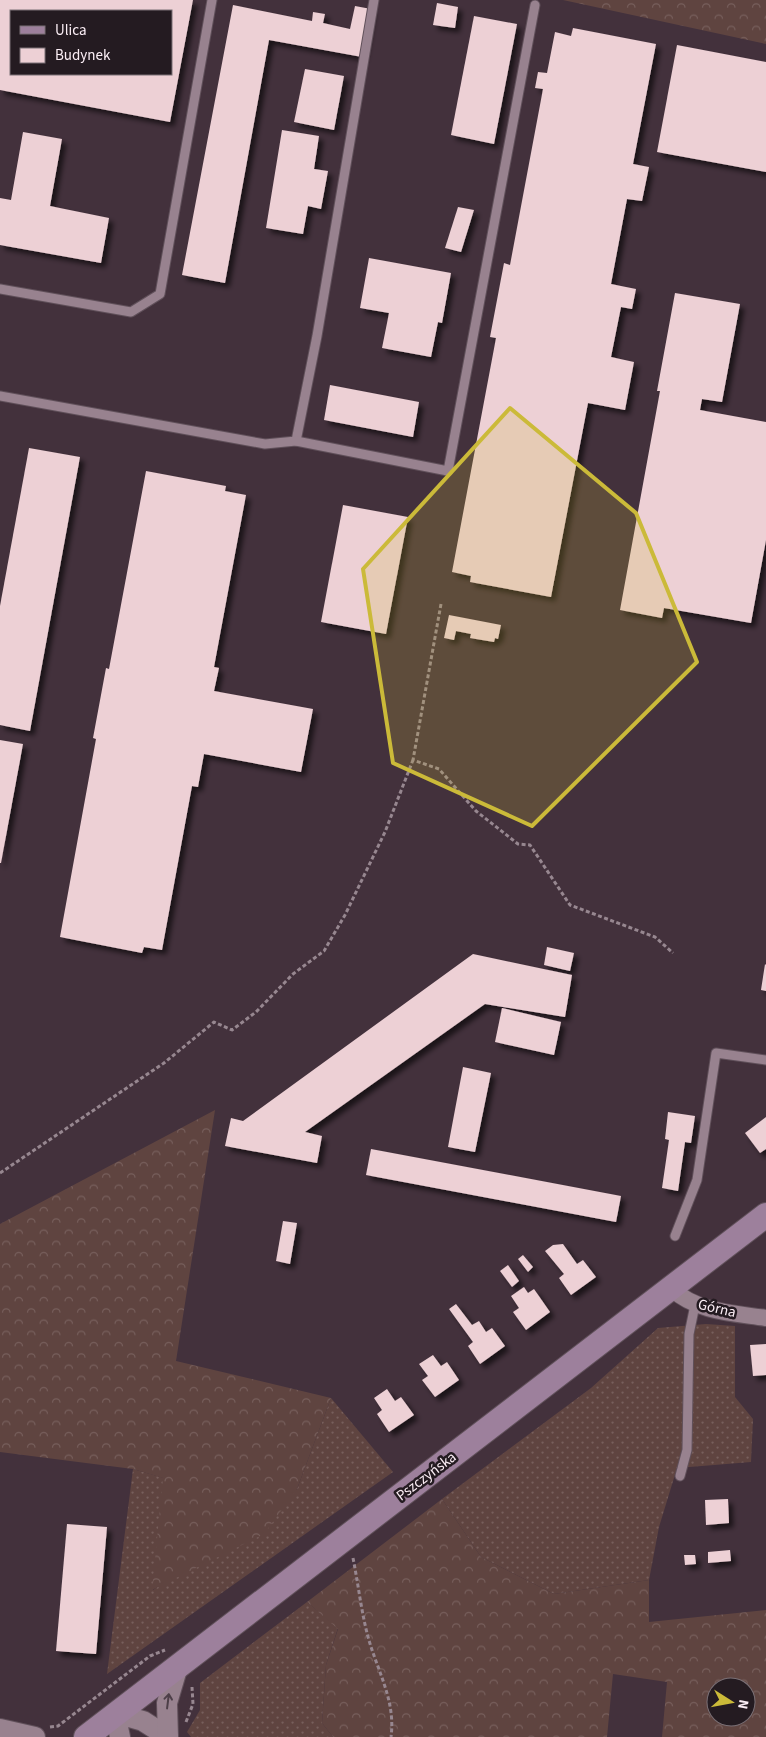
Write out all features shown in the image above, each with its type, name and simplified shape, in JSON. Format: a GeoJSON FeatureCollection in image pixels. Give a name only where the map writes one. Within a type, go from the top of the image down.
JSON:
{"type":"FeatureCollection","features":[{"type":"Feature","properties":{"kind":"main road","name":"Pszczyńska"},"geometry":{"type":"LineString","coordinates":[[86,1737],[115,1713],[171,1657],[672,1288],[766,1215]]}},
{"type":"Feature","properties":{"kind":"street","name":"Górna"},"geometry":{"type":"LineString","coordinates":[[672,1288],[682,1298],[695,1305],[766,1318]]}},
{"type":"Feature","properties":{"kind":"street"},"geometry":{"type":"LineString","coordinates":[[168,1737],[167,1703],[171,1657]]}},
{"type":"Feature","properties":{"kind":"street"},"geometry":{"type":"LineString","coordinates":[[120,1737],[115,1713],[143,1721],[168,1737]]}},
{"type":"Feature","properties":{"kind":"street"},"geometry":{"type":"LineString","coordinates":[[0,1729],[42,1732]]}},
{"type":"Feature","properties":{"kind":"lane"},"geometry":{"type":"LineString","coordinates":[[0,289],[132,312],[160,294],[212,0]]}},
{"type":"Feature","properties":{"kind":"lane"},"geometry":{"type":"LineString","coordinates":[[296,441],[317,336],[374,0]]}},
{"type":"Feature","properties":{"kind":"lane"},"geometry":{"type":"LineString","coordinates":[[0,396],[265,444],[296,441],[448,471],[535,5]]}},
{"type":"Feature","properties":{"kind":"lane"},"geometry":{"type":"LineString","coordinates":[[675,1236],[697,1180],[716,1053],[766,1060]]}},
{"type":"Feature","properties":{"kind":"lane"},"geometry":{"type":"LineString","coordinates":[[680,1476],[687,1450],[689,1334],[695,1305]]}},
{"type":"Feature","properties":{"kind":"path"},"geometry":{"type":"LineString","coordinates":[[0,1173],[164,1062],[214,1022],[232,1030],[256,1012],[292,974],[324,951],[345,915],[385,832],[414,760],[441,604]]}},
{"type":"Feature","properties":{"kind":"path"},"geometry":{"type":"LineString","coordinates":[[414,760],[439,769],[476,811],[518,844],[530,845],[570,905],[655,937],[673,953]]}},
{"type":"Feature","properties":{"kind":"path"},"geometry":{"type":"LineString","coordinates":[[353,1557],[367,1635],[381,1671],[391,1706],[391,1737]]}},
{"type":"Feature","properties":{"kind":"path"},"geometry":{"type":"LineString","coordinates":[[42,1732],[58,1726],[150,1656],[171,1657]]}},
{"type":"Feature","properties":{"kind":"highlighted area"},"geometry":{"type":"Polygon","coordinates":[[[510,408],[636,513],[697,662],[532,826],[393,763],[363,569],[510,408]]]}},
{"type":"Feature","properties":{"kind":"green space"},"geometry":{"type":"Polygon","coordinates":[[[563,0],[766,0],[766,44],[563,0]]]}},
{"type":"Feature","properties":{"kind":"green space"},"geometry":{"type":"Polygon","coordinates":[[[215,1110],[176,1361],[331,1398],[297,1489],[264,1534],[152,1590],[163,1478],[133,1469],[0,1452],[0,1224],[215,1110]]]}},
{"type":"Feature","properties":{"kind":"green space"},"geometry":{"type":"Polygon","coordinates":[[[706,1324],[735,1326],[735,1397],[753,1419],[751,1462],[677,1468],[659,1527],[649,1580],[554,1594],[481,1557],[442,1499],[591,1388],[658,1328],[706,1324]]]}},
{"type":"Feature","properties":{"kind":"green space"},"geometry":{"type":"Polygon","coordinates":[[[331,1398],[393,1472],[107,1674],[133,1469],[164,1478],[153,1590],[297,1489],[331,1398]]]}},
{"type":"Feature","properties":{"kind":"green space"},"geometry":{"type":"Polygon","coordinates":[[[442,1499],[481,1557],[554,1594],[649,1580],[649,1622],[766,1610],[766,1737],[662,1737],[667,1682],[613,1674],[607,1737],[333,1737],[322,1723],[326,1665],[338,1629],[307,1602],[442,1499]]]}},
{"type":"Feature","properties":{"kind":"green space"},"geometry":{"type":"Polygon","coordinates":[[[307,1602],[338,1628],[326,1665],[322,1723],[333,1737],[191,1737],[187,1732],[200,1710],[200,1683],[307,1602]]]}},
{"type":"Feature","properties":{"kind":"building"},"geometry":{"type":"Polygon","coordinates":[[[0,0],[193,0],[170,122],[0,90],[0,0]]]}},
{"type":"Feature","properties":{"kind":"building"},"geometry":{"type":"Polygon","coordinates":[[[437,3],[458,7],[455,28],[433,25],[437,3]]]}},
{"type":"Feature","properties":{"kind":"building"},"geometry":{"type":"Polygon","coordinates":[[[233,5],[312,21],[313,12],[325,14],[323,23],[350,29],[355,6],[371,9],[362,57],[269,40],[225,283],[182,275],[233,5]]]}},
{"type":"Feature","properties":{"kind":"building"},"geometry":{"type":"Polygon","coordinates":[[[474,16],[517,24],[494,144],[451,135],[474,16]]]}},
{"type":"Feature","properties":{"kind":"building"},"geometry":{"type":"Polygon","coordinates":[[[573,28],[656,44],[633,164],[649,167],[642,201],[627,199],[611,284],[636,289],[632,309],[621,307],[611,357],[634,362],[625,410],[588,403],[551,597],[470,582],[471,576],[452,572],[496,338],[490,337],[504,263],[510,265],[543,89],[535,88],[538,72],[547,73],[555,32],[571,36],[573,28]]]}},
{"type":"Feature","properties":{"kind":"building"},"geometry":{"type":"Polygon","coordinates":[[[677,45],[766,62],[766,172],[657,152],[677,45]]]}},
{"type":"Feature","properties":{"kind":"building"},"geometry":{"type":"Polygon","coordinates":[[[305,69],[344,76],[334,130],[294,122],[305,69]]]}},
{"type":"Feature","properties":{"kind":"building"},"geometry":{"type":"Polygon","coordinates":[[[282,130],[319,136],[314,169],[328,171],[321,209],[308,206],[303,234],[266,228],[282,130]]]}},
{"type":"Feature","properties":{"kind":"building"},"geometry":{"type":"Polygon","coordinates":[[[23,132],[62,139],[50,206],[109,218],[101,263],[0,245],[0,198],[11,200],[23,132]]]}},
{"type":"Feature","properties":{"kind":"building"},"geometry":{"type":"Polygon","coordinates":[[[458,207],[474,210],[461,252],[445,248],[458,207]]]}},
{"type":"Feature","properties":{"kind":"building"},"geometry":{"type":"Polygon","coordinates":[[[369,258],[451,273],[442,323],[438,322],[431,357],[382,348],[389,313],[360,308],[369,258]]]}},
{"type":"Feature","properties":{"kind":"building"},"geometry":{"type":"Polygon","coordinates":[[[675,293],[740,304],[722,402],[702,399],[700,410],[766,422],[766,540],[751,623],[664,608],[662,618],[620,610],[660,391],[657,391],[675,293]]]}},
{"type":"Feature","properties":{"kind":"building"},"geometry":{"type":"Polygon","coordinates":[[[330,385],[419,402],[413,437],[324,420],[330,385]]]}},
{"type":"Feature","properties":{"kind":"building"},"geometry":{"type":"Polygon","coordinates":[[[29,448],[80,457],[30,731],[0,725],[0,606],[29,448]]]}},
{"type":"Feature","properties":{"kind":"building"},"geometry":{"type":"Polygon","coordinates":[[[146,471],[226,486],[225,491],[246,495],[214,667],[219,668],[214,691],[313,709],[301,772],[204,754],[198,787],[192,786],[162,950],[144,947],[142,953],[60,937],[96,739],[93,738],[106,668],[109,669],[146,471]]]}},
{"type":"Feature","properties":{"kind":"building"},"geometry":{"type":"Polygon","coordinates":[[[343,505],[408,517],[386,634],[321,622],[343,505]]]}},
{"type":"Feature","properties":{"kind":"building"},"geometry":{"type":"Polygon","coordinates":[[[449,615],[501,625],[498,639],[495,638],[494,642],[470,638],[471,634],[456,631],[454,640],[444,638],[449,615]]]}},
{"type":"Feature","properties":{"kind":"building"},"geometry":{"type":"Polygon","coordinates":[[[0,740],[23,744],[1,863],[0,863],[0,740]]]}},
{"type":"Feature","properties":{"kind":"building"},"geometry":{"type":"Polygon","coordinates":[[[547,947],[574,953],[570,971],[544,965],[547,947]]]}},
{"type":"Feature","properties":{"kind":"building"},"geometry":{"type":"Polygon","coordinates":[[[473,954],[572,975],[565,1017],[485,1004],[305,1132],[322,1136],[317,1163],[225,1146],[231,1118],[243,1121],[473,954]]]}},
{"type":"Feature","properties":{"kind":"building"},"geometry":{"type":"Polygon","coordinates":[[[766,965],[766,991],[761,990],[766,965]]]}},
{"type":"Feature","properties":{"kind":"building"},"geometry":{"type":"Polygon","coordinates":[[[502,1008],[561,1022],[554,1055],[495,1042],[502,1008]]]}},
{"type":"Feature","properties":{"kind":"building"},"geometry":{"type":"Polygon","coordinates":[[[463,1067],[491,1073],[475,1152],[448,1147],[463,1067]]]}},
{"type":"Feature","properties":{"kind":"building"},"geometry":{"type":"Polygon","coordinates":[[[668,1112],[695,1116],[691,1143],[685,1142],[678,1191],[662,1188],[669,1140],[665,1139],[668,1112]]]}},
{"type":"Feature","properties":{"kind":"building"},"geometry":{"type":"Polygon","coordinates":[[[766,1117],[766,1149],[760,1153],[745,1133],[766,1117]]]}},
{"type":"Feature","properties":{"kind":"building"},"geometry":{"type":"Polygon","coordinates":[[[371,1149],[621,1196],[616,1222],[366,1175],[371,1149]]]}},
{"type":"Feature","properties":{"kind":"building"},"geometry":{"type":"Polygon","coordinates":[[[283,1221],[297,1223],[290,1264],[276,1261],[283,1221]]]}},
{"type":"Feature","properties":{"kind":"building"},"geometry":{"type":"Polygon","coordinates":[[[563,1244],[577,1264],[583,1260],[596,1277],[571,1295],[559,1278],[564,1274],[545,1251],[553,1245],[563,1244]]]}},
{"type":"Feature","properties":{"kind":"building"},"geometry":{"type":"Polygon","coordinates":[[[523,1255],[533,1267],[528,1272],[518,1259],[523,1255]]]}},
{"type":"Feature","properties":{"kind":"building"},"geometry":{"type":"Polygon","coordinates":[[[508,1265],[519,1281],[512,1287],[500,1271],[508,1265]]]}},
{"type":"Feature","properties":{"kind":"building"},"geometry":{"type":"Polygon","coordinates":[[[524,1287],[528,1293],[534,1289],[550,1312],[526,1330],[513,1312],[519,1308],[511,1296],[524,1287]]]}},
{"type":"Feature","properties":{"kind":"building"},"geometry":{"type":"Polygon","coordinates":[[[456,1304],[472,1325],[479,1321],[486,1332],[492,1328],[505,1346],[480,1364],[468,1346],[473,1342],[449,1309],[456,1304]]]}},
{"type":"Feature","properties":{"kind":"building"},"geometry":{"type":"Polygon","coordinates":[[[766,1344],[766,1375],[753,1376],[750,1345],[766,1344]]]}},
{"type":"Feature","properties":{"kind":"building"},"geometry":{"type":"Polygon","coordinates":[[[433,1355],[441,1366],[447,1362],[459,1380],[435,1397],[422,1380],[428,1376],[419,1364],[433,1355]]]}},
{"type":"Feature","properties":{"kind":"building"},"geometry":{"type":"Polygon","coordinates":[[[387,1389],[395,1401],[401,1397],[414,1415],[389,1432],[377,1414],[382,1410],[374,1398],[387,1389]]]}},
{"type":"Feature","properties":{"kind":"building"},"geometry":{"type":"Polygon","coordinates":[[[728,1499],[729,1523],[706,1525],[705,1500],[728,1499]]]}},
{"type":"Feature","properties":{"kind":"building"},"geometry":{"type":"Polygon","coordinates":[[[67,1524],[107,1527],[96,1654],[56,1651],[67,1524]]]}},
{"type":"Feature","properties":{"kind":"building"},"geometry":{"type":"Polygon","coordinates":[[[730,1550],[731,1561],[708,1563],[708,1552],[730,1550]]]}},
{"type":"Feature","properties":{"kind":"building"},"geometry":{"type":"Polygon","coordinates":[[[684,1555],[695,1555],[696,1564],[685,1565],[684,1555]]]}}]}
